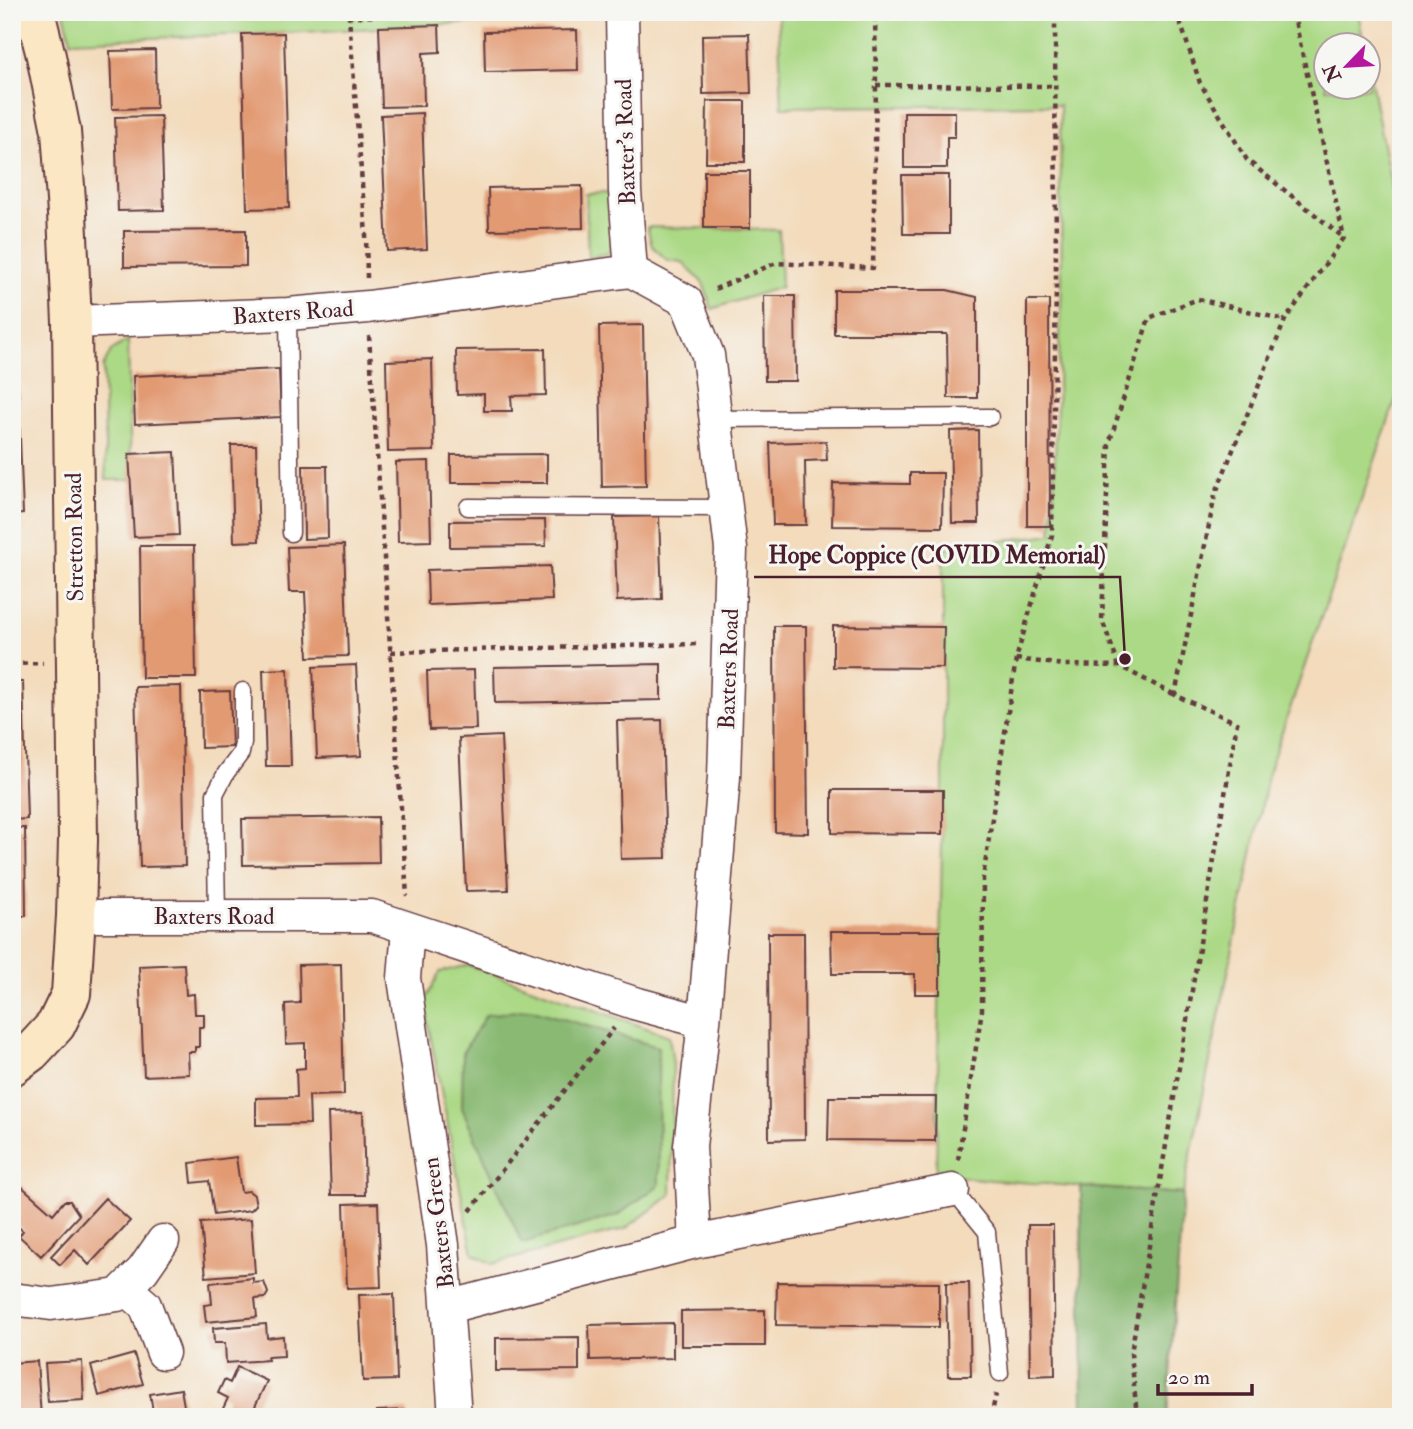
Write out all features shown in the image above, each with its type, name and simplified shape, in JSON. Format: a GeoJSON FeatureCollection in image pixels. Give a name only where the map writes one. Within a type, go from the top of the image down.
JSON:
{"type":"FeatureCollection","features":[{"type":"Feature","properties":{"kind":"street","name":"Stretton Road"},"geometry":{"type":"LineString","coordinates":[[22,1059],[56,1025],[71,994],[78,826],[72,322],[61,131],[35,12]]}},
{"type":"Feature","properties":{"kind":"street","name":"Baxter's Road"},"geometry":{"type":"LineString","coordinates":[[622,12],[625,191],[631,271]]}},
{"type":"Feature","properties":{"kind":"street","name":"Baxters Road"},"geometry":{"type":"LineString","coordinates":[[72,322],[288,314],[368,307],[631,271]]}},
{"type":"Feature","properties":{"kind":"street"},"geometry":{"type":"LineString","coordinates":[[631,271],[686,301]]}},
{"type":"Feature","properties":{"kind":"street","name":"Baxters Road"},"geometry":{"type":"LineString","coordinates":[[76,916],[372,916],[634,1003],[704,1022],[724,777],[732,549],[708,355],[686,301]]}},
{"type":"Feature","properties":{"kind":"street","name":"Baxters Green"},"geometry":{"type":"LineString","coordinates":[[408,929],[404,978],[443,1245],[448,1307],[695,1242],[953,1190]]}},
{"type":"Feature","properties":{"kind":"street"},"geometry":{"type":"LineString","coordinates":[[695,1242],[690,1146],[704,1022]]}},
{"type":"Feature","properties":{"kind":"street"},"geometry":{"type":"LineString","coordinates":[[12,1299],[51,1304],[118,1295],[143,1270],[163,1241]]}},
{"type":"Feature","properties":{"kind":"street"},"geometry":{"type":"LineString","coordinates":[[125,1288],[145,1305],[163,1353]]}},
{"type":"Feature","properties":{"kind":"street"},"geometry":{"type":"LineString","coordinates":[[448,1307],[455,1417]]}},
{"type":"Feature","properties":{"kind":"lane"},"geometry":{"type":"LineString","coordinates":[[288,314],[291,533]]}},
{"type":"Feature","properties":{"kind":"lane"},"geometry":{"type":"LineString","coordinates":[[715,419],[990,417]]}},
{"type":"Feature","properties":{"kind":"lane"},"geometry":{"type":"LineString","coordinates":[[468,507],[726,508]]}},
{"type":"Feature","properties":{"kind":"lane"},"geometry":{"type":"LineString","coordinates":[[217,916],[215,794],[241,753],[243,691]]}},
{"type":"Feature","properties":{"kind":"lane"},"geometry":{"type":"LineString","coordinates":[[953,1190],[987,1233],[1000,1373]]}},
{"type":"Feature","properties":{"kind":"path"},"geometry":{"type":"LineString","coordinates":[[408,929],[407,866],[370,362],[366,235],[349,17],[484,12]]}},
{"type":"Feature","properties":{"kind":"path"},"geometry":{"type":"LineString","coordinates":[[686,301],[776,262],[873,268],[875,12]]}},
{"type":"Feature","properties":{"kind":"path"},"geometry":{"type":"LineString","coordinates":[[953,1190],[982,1010],[984,878],[1016,659],[1052,535],[1056,286],[1055,12]]}},
{"type":"Feature","properties":{"kind":"path"},"geometry":{"type":"LineString","coordinates":[[1177,12],[1200,83],[1247,160],[1344,238]]}},
{"type":"Feature","properties":{"kind":"path"},"geometry":{"type":"LineString","coordinates":[[1175,695],[1215,495],[1285,320],[1344,238],[1293,12]]}},
{"type":"Feature","properties":{"kind":"path"},"geometry":{"type":"LineString","coordinates":[[876,85],[1054,86]]}},
{"type":"Feature","properties":{"kind":"path"},"geometry":{"type":"LineString","coordinates":[[1119,666],[1102,620],[1110,444],[1149,318],[1198,299],[1285,320]]}},
{"type":"Feature","properties":{"kind":"path"},"geometry":{"type":"LineString","coordinates":[[391,652],[729,643]]}},
{"type":"Feature","properties":{"kind":"path"},"geometry":{"type":"LineString","coordinates":[[1016,659],[1064,665],[1119,666],[1237,723],[1131,1353],[1137,1415],[1090,1417]]}},
{"type":"Feature","properties":{"kind":"path"},"geometry":{"type":"LineString","coordinates":[[443,1245],[634,1003]]}},
{"type":"Feature","properties":{"kind":"green space"},"geometry":{"type":"Polygon","coordinates":[[[64,12],[580,12],[579,17],[71,41],[64,12]]]}},
{"type":"Feature","properties":{"kind":"green space"},"geometry":{"type":"Polygon","coordinates":[[[778,12],[1358,12],[1362,32],[1312,32],[1312,102],[1375,102],[1401,240],[1401,384],[1269,770],[1183,1194],[936,1174],[943,790],[943,549],[1052,534],[1062,284],[1060,105],[782,107],[778,12]]]}},
{"type":"Feature","properties":{"kind":"green space"},"geometry":{"type":"Polygon","coordinates":[[[606,193],[611,199],[613,246],[608,253],[588,258],[586,194],[606,193]]]}},
{"type":"Feature","properties":{"kind":"green space"},"geometry":{"type":"Polygon","coordinates":[[[647,227],[779,230],[781,287],[712,309],[703,283],[682,262],[667,260],[652,246],[647,227]]]}},
{"type":"Feature","properties":{"kind":"green space"},"geometry":{"type":"Polygon","coordinates":[[[128,340],[131,480],[106,480],[103,367],[111,351],[128,340]]]}},
{"type":"Feature","properties":{"kind":"green space"},"geometry":{"type":"Polygon","coordinates":[[[468,965],[669,1036],[673,1064],[671,1195],[625,1229],[492,1264],[473,1254],[424,1003],[440,972],[468,965]]]}},
{"type":"Feature","properties":{"kind":"green space"},"geometry":{"type":"Polygon","coordinates":[[[530,1009],[658,1047],[659,1185],[618,1215],[522,1243],[462,1108],[463,1052],[486,1015],[530,1009]]]}},
{"type":"Feature","properties":{"kind":"green space"},"geometry":{"type":"Polygon","coordinates":[[[1081,1187],[1183,1194],[1167,1417],[1083,1417],[1081,1187]]]}},
{"type":"Feature","properties":{"kind":"building"},"geometry":{"type":"Polygon","coordinates":[[[439,25],[440,52],[423,53],[424,106],[382,107],[379,27],[439,25]]]}},
{"type":"Feature","properties":{"kind":"building"},"geometry":{"type":"Polygon","coordinates":[[[577,30],[578,70],[485,72],[484,32],[577,30]]]}},
{"type":"Feature","properties":{"kind":"building"},"geometry":{"type":"Polygon","coordinates":[[[284,33],[289,208],[247,209],[242,34],[284,33]]]}},
{"type":"Feature","properties":{"kind":"building"},"geometry":{"type":"Polygon","coordinates":[[[749,34],[751,93],[703,94],[702,35],[749,34]]]}},
{"type":"Feature","properties":{"kind":"building"},"geometry":{"type":"Polygon","coordinates":[[[155,50],[156,108],[112,109],[110,51],[155,50]]]}},
{"type":"Feature","properties":{"kind":"building"},"geometry":{"type":"Polygon","coordinates":[[[707,101],[745,101],[745,162],[706,162],[707,101]]]}},
{"type":"Feature","properties":{"kind":"building"},"geometry":{"type":"Polygon","coordinates":[[[904,112],[955,112],[955,137],[947,137],[947,168],[904,168],[904,112]]]}},
{"type":"Feature","properties":{"kind":"building"},"geometry":{"type":"Polygon","coordinates":[[[422,113],[427,249],[387,251],[381,115],[422,113]]]}},
{"type":"Feature","properties":{"kind":"building"},"geometry":{"type":"Polygon","coordinates":[[[161,116],[164,210],[118,211],[115,117],[161,116]]]}},
{"type":"Feature","properties":{"kind":"building"},"geometry":{"type":"Polygon","coordinates":[[[704,171],[750,171],[750,228],[704,228],[704,171]]]}},
{"type":"Feature","properties":{"kind":"building"},"geometry":{"type":"Polygon","coordinates":[[[902,175],[949,175],[949,234],[903,234],[902,175]]]}},
{"type":"Feature","properties":{"kind":"building"},"geometry":{"type":"Polygon","coordinates":[[[582,186],[583,228],[489,230],[488,188],[582,186]]]}},
{"type":"Feature","properties":{"kind":"building"},"geometry":{"type":"Polygon","coordinates":[[[246,230],[246,266],[124,267],[124,231],[246,230]]]}},
{"type":"Feature","properties":{"kind":"building"},"geometry":{"type":"Polygon","coordinates":[[[834,290],[947,290],[977,297],[977,398],[948,398],[947,334],[834,334],[834,290]]]}},
{"type":"Feature","properties":{"kind":"building"},"geometry":{"type":"Polygon","coordinates":[[[764,296],[795,296],[796,381],[765,381],[764,296]]]}},
{"type":"Feature","properties":{"kind":"building"},"geometry":{"type":"Polygon","coordinates":[[[1027,300],[1049,300],[1050,526],[1027,526],[1027,300]]]}},
{"type":"Feature","properties":{"kind":"building"},"geometry":{"type":"Polygon","coordinates":[[[643,325],[646,486],[602,487],[599,326],[643,325]]]}},
{"type":"Feature","properties":{"kind":"building"},"geometry":{"type":"Polygon","coordinates":[[[545,349],[546,395],[511,396],[512,411],[484,411],[484,394],[457,395],[456,350],[545,349]]]}},
{"type":"Feature","properties":{"kind":"building"},"geometry":{"type":"Polygon","coordinates":[[[432,359],[434,451],[388,452],[386,361],[432,359]]]}},
{"type":"Feature","properties":{"kind":"building"},"geometry":{"type":"Polygon","coordinates":[[[12,360],[17,360],[23,514],[12,515],[12,360]]]}},
{"type":"Feature","properties":{"kind":"building"},"geometry":{"type":"Polygon","coordinates":[[[279,369],[281,417],[135,424],[133,376],[279,369]]]}},
{"type":"Feature","properties":{"kind":"building"},"geometry":{"type":"Polygon","coordinates":[[[978,430],[979,523],[952,523],[950,431],[978,430]]]}},
{"type":"Feature","properties":{"kind":"building"},"geometry":{"type":"Polygon","coordinates":[[[826,441],[827,460],[805,461],[806,525],[773,525],[770,443],[826,441]]]}},
{"type":"Feature","properties":{"kind":"building"},"geometry":{"type":"Polygon","coordinates":[[[231,445],[256,445],[259,541],[234,542],[231,445]]]}},
{"type":"Feature","properties":{"kind":"building"},"geometry":{"type":"Polygon","coordinates":[[[175,452],[179,535],[134,537],[129,454],[175,452]]]}},
{"type":"Feature","properties":{"kind":"building"},"geometry":{"type":"Polygon","coordinates":[[[547,454],[547,483],[451,483],[451,455],[547,454]]]}},
{"type":"Feature","properties":{"kind":"building"},"geometry":{"type":"Polygon","coordinates":[[[429,461],[431,541],[398,542],[396,462],[429,461]]]}},
{"type":"Feature","properties":{"kind":"building"},"geometry":{"type":"Polygon","coordinates":[[[303,466],[327,466],[328,538],[304,539],[303,466]]]}},
{"type":"Feature","properties":{"kind":"building"},"geometry":{"type":"Polygon","coordinates":[[[910,473],[943,473],[942,527],[832,526],[833,483],[910,484],[910,473]]]}},
{"type":"Feature","properties":{"kind":"building"},"geometry":{"type":"Polygon","coordinates":[[[659,516],[662,599],[617,601],[614,517],[659,516]]]}},
{"type":"Feature","properties":{"kind":"building"},"geometry":{"type":"Polygon","coordinates":[[[545,520],[546,546],[450,547],[450,521],[545,520]]]}},
{"type":"Feature","properties":{"kind":"building"},"geometry":{"type":"Polygon","coordinates":[[[344,545],[348,656],[308,657],[305,592],[289,592],[287,547],[344,545]]]}},
{"type":"Feature","properties":{"kind":"building"},"geometry":{"type":"Polygon","coordinates":[[[140,546],[194,546],[196,678],[142,678],[140,546]]]}},
{"type":"Feature","properties":{"kind":"building"},"geometry":{"type":"Polygon","coordinates":[[[550,566],[552,600],[428,605],[427,570],[550,566]]]}},
{"type":"Feature","properties":{"kind":"building"},"geometry":{"type":"Polygon","coordinates":[[[774,626],[806,626],[808,833],[775,832],[774,626]]]}},
{"type":"Feature","properties":{"kind":"building"},"geometry":{"type":"Polygon","coordinates":[[[833,626],[944,627],[943,668],[833,667],[833,626]]]}},
{"type":"Feature","properties":{"kind":"building"},"geometry":{"type":"Polygon","coordinates":[[[661,664],[661,700],[495,703],[494,667],[661,664]]]}},
{"type":"Feature","properties":{"kind":"building"},"geometry":{"type":"Polygon","coordinates":[[[356,665],[361,756],[317,758],[313,667],[356,665]]]}},
{"type":"Feature","properties":{"kind":"building"},"geometry":{"type":"Polygon","coordinates":[[[288,669],[291,766],[266,766],[263,670],[288,669]]]}},
{"type":"Feature","properties":{"kind":"building"},"geometry":{"type":"Polygon","coordinates":[[[474,670],[476,729],[429,730],[427,671],[474,670]]]}},
{"type":"Feature","properties":{"kind":"building"},"geometry":{"type":"Polygon","coordinates":[[[12,682],[23,682],[27,819],[12,820],[12,682]]]}},
{"type":"Feature","properties":{"kind":"building"},"geometry":{"type":"Polygon","coordinates":[[[181,686],[185,866],[140,867],[135,687],[181,686]]]}},
{"type":"Feature","properties":{"kind":"building"},"geometry":{"type":"Polygon","coordinates":[[[230,691],[232,747],[201,748],[200,692],[230,691]]]}},
{"type":"Feature","properties":{"kind":"building"},"geometry":{"type":"Polygon","coordinates":[[[662,720],[666,858],[621,859],[617,721],[662,720]]]}},
{"type":"Feature","properties":{"kind":"building"},"geometry":{"type":"Polygon","coordinates":[[[501,736],[508,890],[466,891],[459,738],[501,736]]]}},
{"type":"Feature","properties":{"kind":"building"},"geometry":{"type":"Polygon","coordinates":[[[832,790],[943,790],[943,834],[832,833],[832,790]]]}},
{"type":"Feature","properties":{"kind":"building"},"geometry":{"type":"Polygon","coordinates":[[[378,817],[379,863],[243,865],[242,819],[378,817]]]}},
{"type":"Feature","properties":{"kind":"building"},"geometry":{"type":"Polygon","coordinates":[[[12,828],[25,828],[26,916],[12,916],[12,828]]]}},
{"type":"Feature","properties":{"kind":"building"},"geometry":{"type":"Polygon","coordinates":[[[831,931],[940,931],[940,994],[915,994],[915,974],[832,974],[831,931]]]}},
{"type":"Feature","properties":{"kind":"building"},"geometry":{"type":"Polygon","coordinates":[[[768,933],[804,933],[805,1139],[769,1140],[768,933]]]}},
{"type":"Feature","properties":{"kind":"building"},"geometry":{"type":"Polygon","coordinates":[[[184,964],[186,995],[194,994],[195,1014],[204,1014],[204,1027],[199,1027],[199,1047],[195,1047],[195,1052],[188,1052],[189,1074],[144,1076],[139,966],[184,964]]]}},
{"type":"Feature","properties":{"kind":"building"},"geometry":{"type":"Polygon","coordinates":[[[341,964],[344,1095],[309,1096],[310,1124],[256,1125],[256,1098],[297,1097],[296,1069],[305,1068],[305,1043],[286,1044],[285,1004],[300,1003],[299,965],[341,964]]]}},
{"type":"Feature","properties":{"kind":"building"},"geometry":{"type":"Polygon","coordinates":[[[829,1097],[936,1097],[935,1141],[828,1140],[829,1097]]]}},
{"type":"Feature","properties":{"kind":"building"},"geometry":{"type":"Polygon","coordinates":[[[363,1112],[365,1195],[331,1195],[328,1113],[363,1112]]]}},
{"type":"Feature","properties":{"kind":"building"},"geometry":{"type":"Polygon","coordinates":[[[236,1157],[241,1192],[249,1191],[254,1195],[256,1205],[251,1210],[214,1215],[209,1181],[192,1183],[190,1163],[236,1157]]]}},
{"type":"Feature","properties":{"kind":"building"},"geometry":{"type":"Polygon","coordinates":[[[20,1185],[53,1214],[64,1201],[70,1201],[79,1215],[41,1256],[19,1236],[23,1231],[12,1222],[12,1194],[20,1185]]]}},
{"type":"Feature","properties":{"kind":"building"},"geometry":{"type":"Polygon","coordinates":[[[105,1198],[130,1221],[89,1265],[75,1250],[60,1265],[51,1256],[105,1198]]]}},
{"type":"Feature","properties":{"kind":"building"},"geometry":{"type":"Polygon","coordinates":[[[378,1203],[381,1287],[347,1288],[344,1204],[378,1203]]]}},
{"type":"Feature","properties":{"kind":"building"},"geometry":{"type":"Polygon","coordinates":[[[251,1219],[255,1273],[206,1277],[201,1223],[251,1219]]]}},
{"type":"Feature","properties":{"kind":"building"},"geometry":{"type":"Polygon","coordinates":[[[1028,1225],[1053,1225],[1055,1375],[1030,1376],[1028,1225]]]}},
{"type":"Feature","properties":{"kind":"building"},"geometry":{"type":"Polygon","coordinates":[[[253,1278],[253,1283],[264,1282],[268,1293],[265,1298],[255,1299],[257,1317],[206,1322],[204,1305],[212,1304],[210,1283],[253,1278]]]}},
{"type":"Feature","properties":{"kind":"building"},"geometry":{"type":"Polygon","coordinates":[[[777,1282],[939,1283],[939,1327],[776,1325],[777,1282]]]}},
{"type":"Feature","properties":{"kind":"building"},"geometry":{"type":"Polygon","coordinates":[[[946,1283],[969,1283],[971,1376],[948,1376],[946,1283]]]}},
{"type":"Feature","properties":{"kind":"building"},"geometry":{"type":"Polygon","coordinates":[[[394,1294],[397,1380],[363,1381],[359,1295],[394,1294]]]}},
{"type":"Feature","properties":{"kind":"building"},"geometry":{"type":"Polygon","coordinates":[[[765,1310],[765,1346],[681,1346],[681,1311],[765,1310]]]}},
{"type":"Feature","properties":{"kind":"building"},"geometry":{"type":"Polygon","coordinates":[[[673,1323],[673,1358],[590,1360],[589,1325],[673,1323]]]}},
{"type":"Feature","properties":{"kind":"building"},"geometry":{"type":"Polygon","coordinates":[[[266,1324],[267,1338],[283,1336],[284,1356],[226,1363],[225,1343],[214,1343],[213,1328],[266,1324]]]}},
{"type":"Feature","properties":{"kind":"building"},"geometry":{"type":"Polygon","coordinates":[[[579,1337],[579,1370],[496,1371],[496,1338],[579,1337]]]}},
{"type":"Feature","properties":{"kind":"building"},"geometry":{"type":"Polygon","coordinates":[[[134,1354],[143,1384],[99,1396],[91,1366],[134,1354]]]}},
{"type":"Feature","properties":{"kind":"building"},"geometry":{"type":"Polygon","coordinates":[[[37,1361],[41,1417],[12,1417],[12,1363],[37,1361]]]}},
{"type":"Feature","properties":{"kind":"building"},"geometry":{"type":"Polygon","coordinates":[[[82,1361],[84,1400],[48,1402],[45,1363],[82,1361]]]}},
{"type":"Feature","properties":{"kind":"building"},"geometry":{"type":"Polygon","coordinates":[[[237,1367],[267,1381],[250,1417],[219,1417],[228,1398],[218,1393],[224,1380],[230,1383],[237,1367]]]}},
{"type":"Feature","properties":{"kind":"building"},"geometry":{"type":"Polygon","coordinates":[[[181,1389],[186,1417],[154,1417],[150,1394],[181,1389]]]}},
{"type":"Feature","properties":{"kind":"building"},"geometry":{"type":"Polygon","coordinates":[[[214,1410],[215,1417],[188,1417],[188,1414],[214,1410]]]}},
{"type":"Feature","properties":{"kind":"building"},"geometry":{"type":"Polygon","coordinates":[[[407,1410],[408,1417],[377,1417],[377,1411],[407,1410]]]}},
{"type":"Feature","properties":{"kind":"place","name":"Hope Coppice (COVID Memorial)"},"geometry":{"type":"Point","coordinates":[1125,659]}}]}
